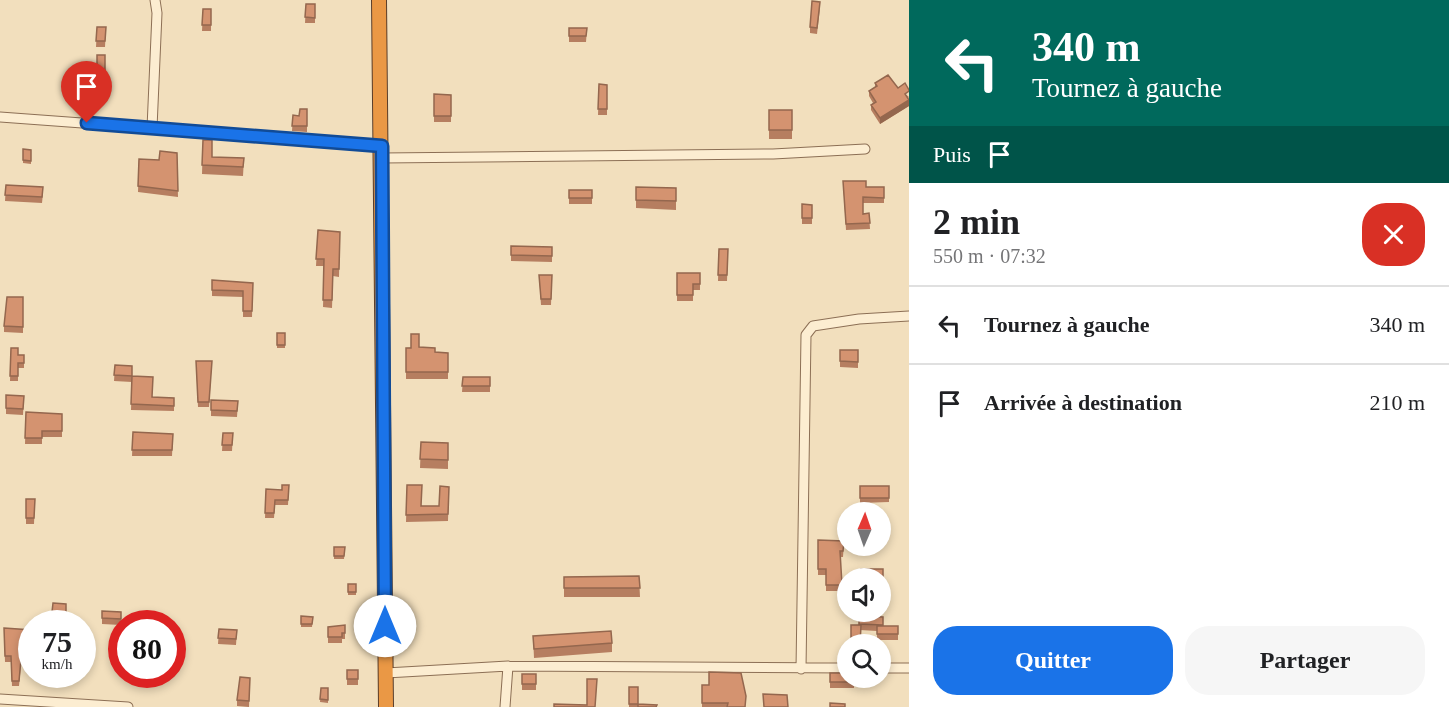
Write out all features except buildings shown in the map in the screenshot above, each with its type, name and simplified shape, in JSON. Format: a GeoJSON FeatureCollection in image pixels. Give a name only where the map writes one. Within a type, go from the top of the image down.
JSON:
{"type":"FeatureCollection","features":[{"type":"Feature","properties":{"kind":"highway"},"geometry":{"type":"LineString","coordinates":[[379,0],[386,707]]}},
{"type":"Feature","properties":{"kind":"street"},"geometry":{"type":"LineString","coordinates":[[152,128],[158,13],[155,0]]}},
{"type":"Feature","properties":{"kind":"street"},"geometry":{"type":"LineString","coordinates":[[0,117],[152,128],[382,152],[773,154],[865,148]]}},
{"type":"Feature","properties":{"kind":"street"},"geometry":{"type":"LineString","coordinates":[[801,669],[806,335],[813,326],[859,319],[909,316]]}},
{"type":"Feature","properties":{"kind":"street"},"geometry":{"type":"LineString","coordinates":[[386,673],[508,666],[837,668]]}},
{"type":"Feature","properties":{"kind":"street"},"geometry":{"type":"LineString","coordinates":[[505,707],[508,666]]}},
{"type":"Feature","properties":{"kind":"street"},"geometry":{"type":"LineString","coordinates":[[891,668],[909,668]]}},
{"type":"Feature","properties":{"kind":"street"},"geometry":{"type":"LineString","coordinates":[[0,699],[128,707]]}},
{"type":"Feature","properties":{"kind":"route"},"geometry":{"type":"LineString","coordinates":[[87,123],[382,146],[385,626]]}}]}
